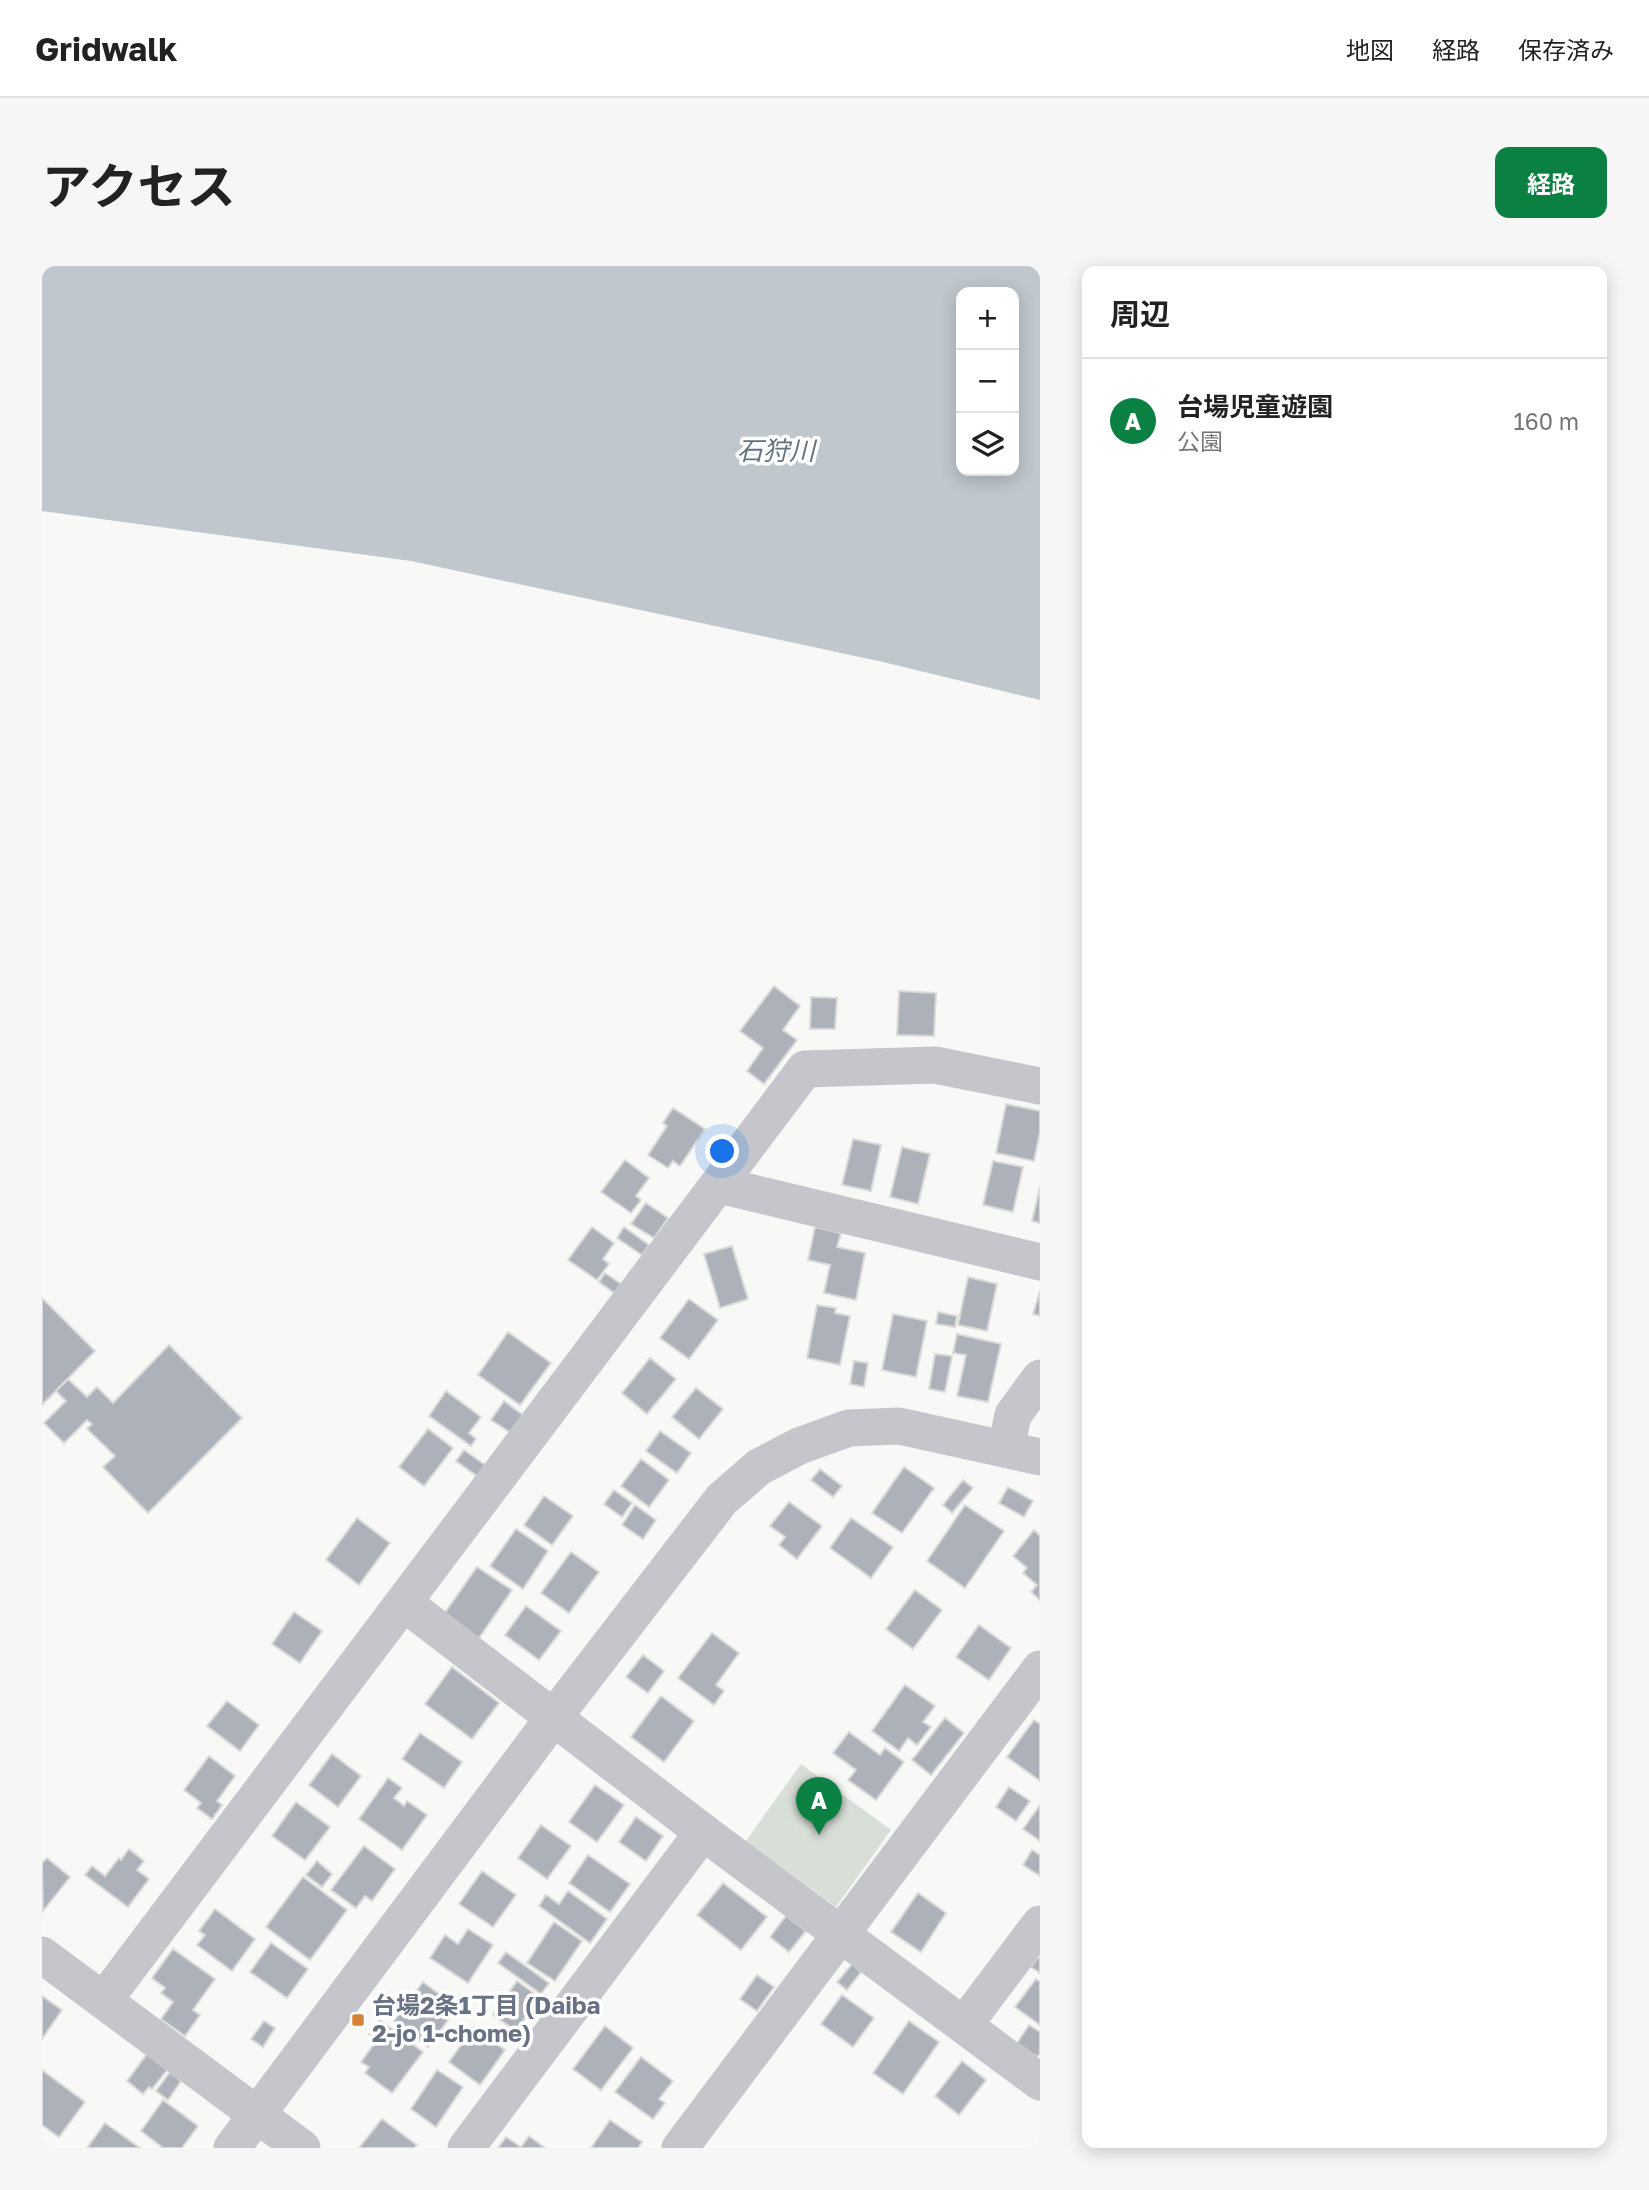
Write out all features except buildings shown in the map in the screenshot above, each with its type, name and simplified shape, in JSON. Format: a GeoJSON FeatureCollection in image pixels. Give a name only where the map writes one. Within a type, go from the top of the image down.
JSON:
{"type":"FeatureCollection","features":[{"type":"Feature","properties":{"kind":"street"},"geometry":{"type":"LineString","coordinates":[[104,2000],[805,1069],[935,1065],[1040,1086]]}},
{"type":"Feature","properties":{"kind":"street"},"geometry":{"type":"LineString","coordinates":[[719,1185],[1040,1262]]}},
{"type":"Feature","properties":{"kind":"street"},"geometry":{"type":"LineString","coordinates":[[232,2148],[554,1717],[722,1499],[759,1467],[799,1446],[849,1428],[899,1426],[1023,1453],[1013,1415],[1040,1378]]}},
{"type":"Feature","properties":{"kind":"street"},"geometry":{"type":"LineString","coordinates":[[404,1603],[703,1832],[1040,2082]]}},
{"type":"Feature","properties":{"kind":"street"},"geometry":{"type":"LineString","coordinates":[[680,2148],[1040,1669]]}},
{"type":"Feature","properties":{"kind":"street"},"geometry":{"type":"LineString","coordinates":[[466,2148],[703,1832]]}},
{"type":"Feature","properties":{"kind":"street"},"geometry":{"type":"LineString","coordinates":[[964,2025],[1040,1924]]}},
{"type":"Feature","properties":{"kind":"street"},"geometry":{"type":"LineString","coordinates":[[42,1955],[302,2148]]}},
{"type":"Feature","properties":{"kind":"shaded area"},"geometry":{"type":"Polygon","coordinates":[[[801,1764],[891,1830],[836,1907],[746,1841],[801,1764]]]}},
{"type":"Feature","properties":{"kind":"water","name":"石狩川"},"geometry":{"type":"Polygon","coordinates":[[[42,266],[1040,266],[1040,700],[883,662],[411,561],[42,511],[42,266]]]}},
{"type":"Feature","properties":{"kind":"place","name":"台場児童遊園"},"geometry":{"type":"Point","coordinates":[819,1835]}},
{"type":"Feature","properties":{"kind":"place","name":"台場2条1丁目 (Daiba 2-jo 1-chome)"},"geometry":{"type":"Point","coordinates":[358,2020]}}]}
